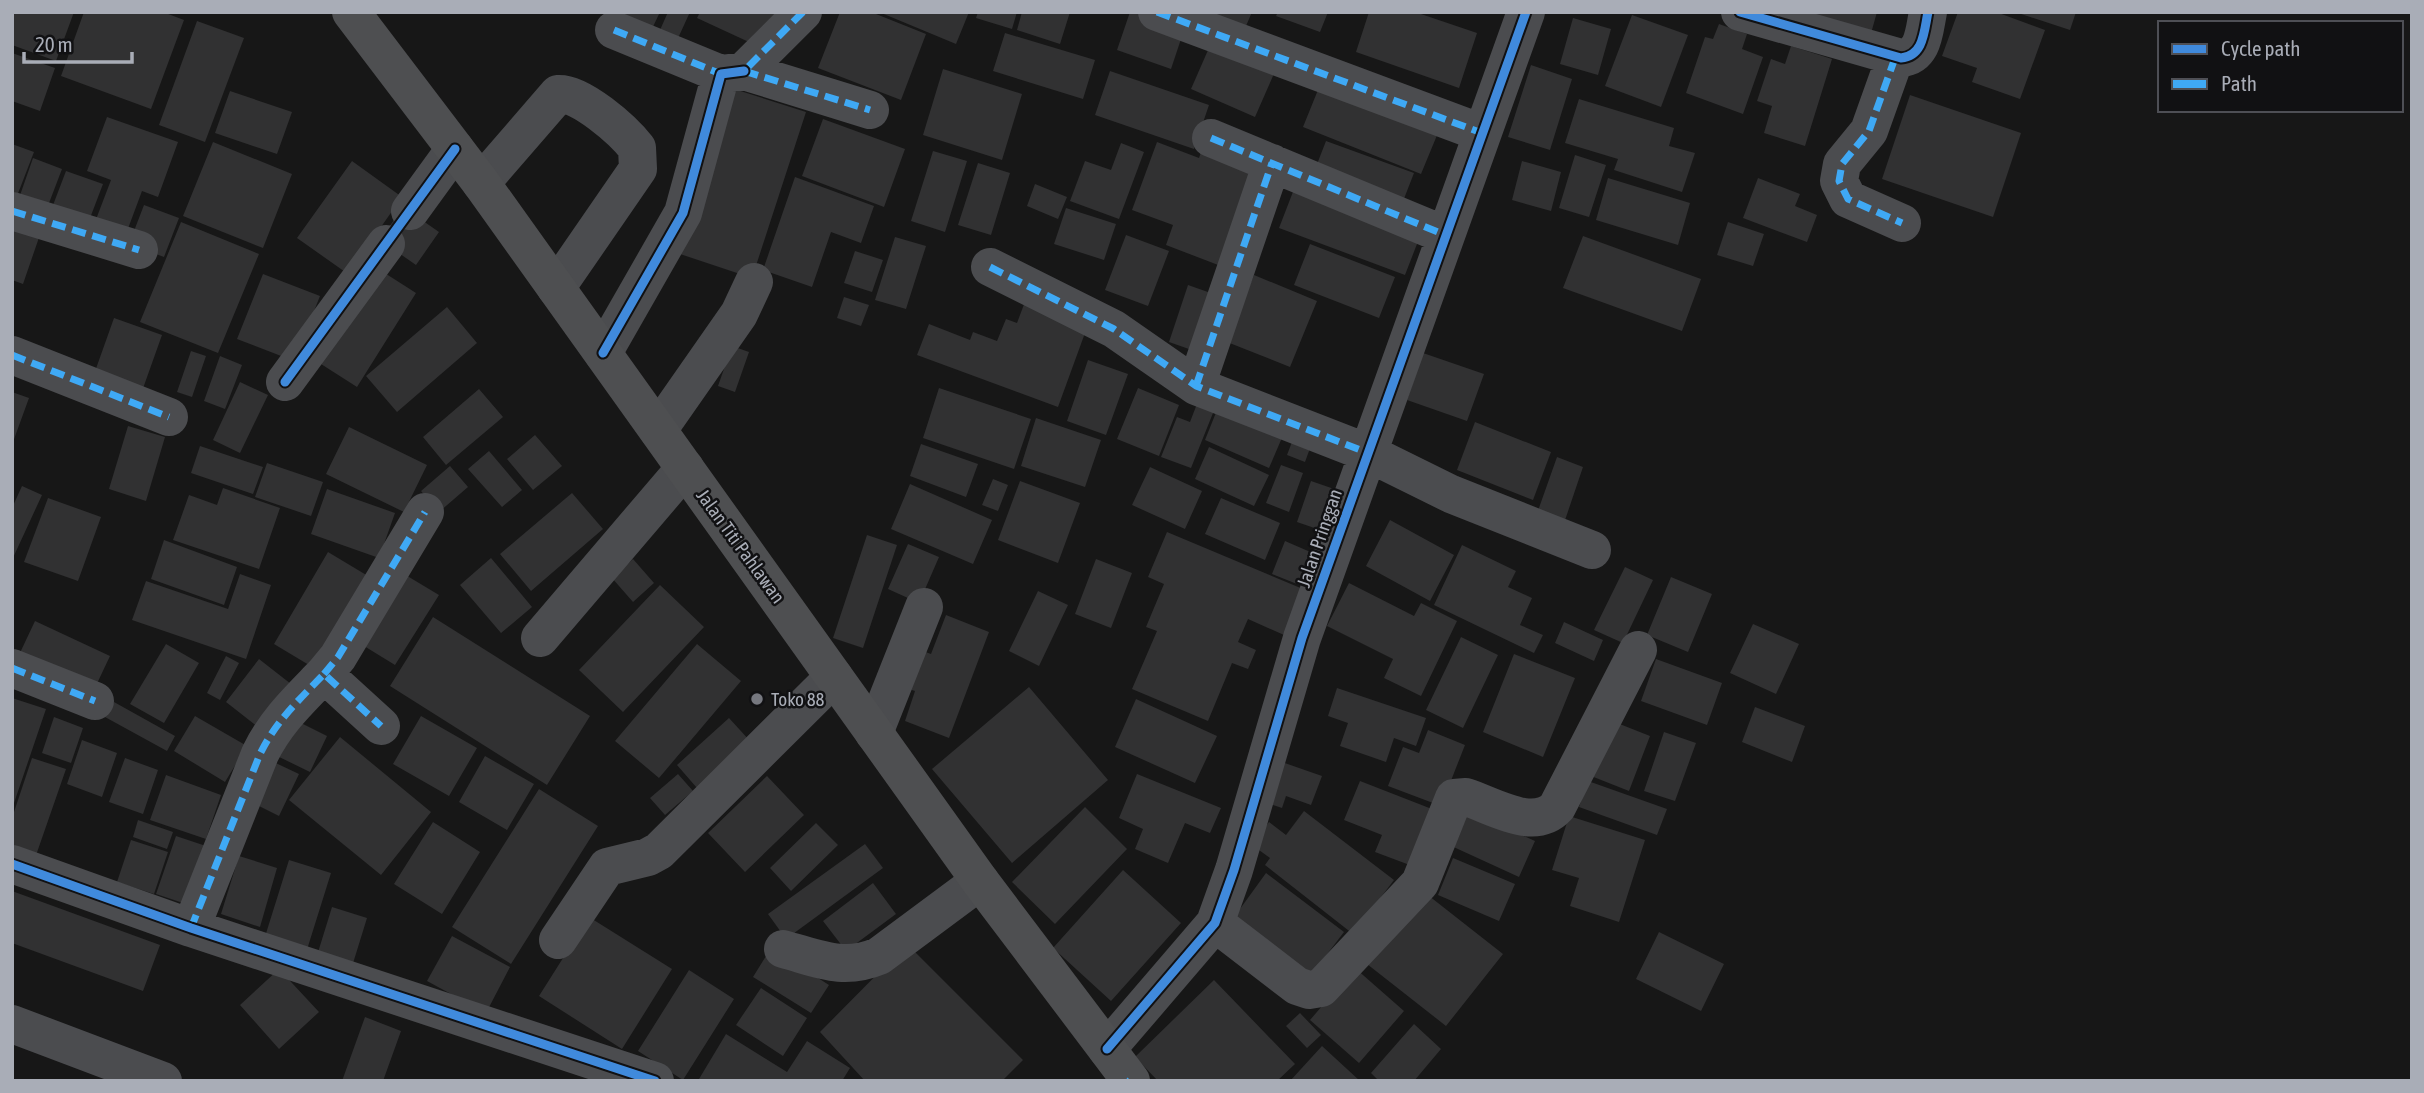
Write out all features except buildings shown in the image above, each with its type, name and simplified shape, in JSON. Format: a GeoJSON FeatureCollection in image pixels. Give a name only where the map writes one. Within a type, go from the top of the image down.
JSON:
{"type":"FeatureCollection","features":[{"type":"Feature","properties":{"kind":"main road","name":"Jalan Titi Pahlawan"},"geometry":{"type":"LineString","coordinates":[[351,12],[481,183],[980,881],[1130,1080]]}},
{"type":"Feature","properties":{"kind":"street"},"geometry":{"type":"LineString","coordinates":[[603,353],[683,213],[732,73],[803,12]]}},
{"type":"Feature","properties":{"kind":"street"},"geometry":{"type":"LineString","coordinates":[[1157,12],[1482,133]]}},
{"type":"Feature","properties":{"kind":"street","name":"Jalan Pringgan"},"geometry":{"type":"LineString","coordinates":[[1107,1049],[1215,923],[1234,870],[1302,638],[1526,12]]}},
{"type":"Feature","properties":{"kind":"street"},"geometry":{"type":"LineString","coordinates":[[1740,12],[1895,58],[1915,53],[1920,47],[1928,12]]}},
{"type":"Feature","properties":{"kind":"street"},"geometry":{"type":"LineString","coordinates":[[614,30],[732,73],[870,110]]}},
{"type":"Feature","properties":{"kind":"street"},"geometry":{"type":"LineString","coordinates":[[1895,58],[1869,131],[1842,164],[1839,181],[1848,199],[1902,223]]}},
{"type":"Feature","properties":{"kind":"street"},"geometry":{"type":"LineString","coordinates":[[481,183],[558,94],[568,93],[582,101],[637,148],[638,169],[556,288]]}},
{"type":"Feature","properties":{"kind":"street"},"geometry":{"type":"LineString","coordinates":[[1211,138],[1446,235]]}},
{"type":"Feature","properties":{"kind":"street"},"geometry":{"type":"LineString","coordinates":[[410,211],[455,149]]}},
{"type":"Feature","properties":{"kind":"street"},"geometry":{"type":"LineString","coordinates":[[1196,386],[1272,163]]}},
{"type":"Feature","properties":{"kind":"street"},"geometry":{"type":"LineString","coordinates":[[12,211],[139,250]]}},
{"type":"Feature","properties":{"kind":"street"},"geometry":{"type":"LineString","coordinates":[[285,382],[386,244]]}},
{"type":"Feature","properties":{"kind":"street"},"geometry":{"type":"LineString","coordinates":[[990,267],[1114,329],[1196,386],[1368,453],[1451,494],[1592,550]]}},
{"type":"Feature","properties":{"kind":"street"},"geometry":{"type":"LineString","coordinates":[[658,430],[739,314],[754,282]]}},
{"type":"Feature","properties":{"kind":"street"},"geometry":{"type":"LineString","coordinates":[[12,355],[169,417]]}},
{"type":"Feature","properties":{"kind":"street"},"geometry":{"type":"LineString","coordinates":[[540,638],[684,468]]}},
{"type":"Feature","properties":{"kind":"street"},"geometry":{"type":"LineString","coordinates":[[191,928],[272,729],[298,697],[324,674],[338,657],[425,512]]}},
{"type":"Feature","properties":{"kind":"street"},"geometry":{"type":"LineString","coordinates":[[874,733],[924,607]]}},
{"type":"Feature","properties":{"kind":"street"},"geometry":{"type":"LineString","coordinates":[[1215,923],[1297,986],[1309,990],[1321,988],[1420,883],[1454,798],[1466,797],[1534,820],[1548,817],[1557,807],[1639,650]]}},
{"type":"Feature","properties":{"kind":"street"},"geometry":{"type":"LineString","coordinates":[[12,668],[95,701]]}},
{"type":"Feature","properties":{"kind":"street"},"geometry":{"type":"LineString","coordinates":[[324,674],[381,726]]}},
{"type":"Feature","properties":{"kind":"street"},"geometry":{"type":"LineString","coordinates":[[558,940],[607,867],[648,857],[659,851],[834,677]]}},
{"type":"Feature","properties":{"kind":"street"},"geometry":{"type":"LineString","coordinates":[[12,864],[191,928],[655,1081]]}},
{"type":"Feature","properties":{"kind":"street"},"geometry":{"type":"LineString","coordinates":[[783,949],[838,964],[860,964],[879,956],[980,881]]}},
{"type":"Feature","properties":{"kind":"street"},"geometry":{"type":"LineString","coordinates":[[12,1024],[163,1081]]}},
{"type":"Feature","properties":{"kind":"marked path"},"geometry":{"type":"LineString","coordinates":[[803,12],[744,71],[870,110]]}},
{"type":"Feature","properties":{"kind":"marked path"},"geometry":{"type":"LineString","coordinates":[[1157,12],[1482,133]]}},
{"type":"Feature","properties":{"kind":"marked path"},"geometry":{"type":"LineString","coordinates":[[614,30],[721,74]]}},
{"type":"Feature","properties":{"kind":"marked path"},"geometry":{"type":"LineString","coordinates":[[1895,58],[1869,131],[1842,164],[1839,181],[1848,199],[1902,223]]}},
{"type":"Feature","properties":{"kind":"marked path"},"geometry":{"type":"LineString","coordinates":[[1211,138],[1445,235]]}},
{"type":"Feature","properties":{"kind":"marked path"},"geometry":{"type":"LineString","coordinates":[[1196,386],[1272,163]]}},
{"type":"Feature","properties":{"kind":"marked path"},"geometry":{"type":"LineString","coordinates":[[12,211],[139,250]]}},
{"type":"Feature","properties":{"kind":"marked path"},"geometry":{"type":"LineString","coordinates":[[990,267],[1114,329],[1196,386],[1368,453]]}},
{"type":"Feature","properties":{"kind":"marked path"},"geometry":{"type":"LineString","coordinates":[[12,355],[169,417]]}},
{"type":"Feature","properties":{"kind":"marked path"},"geometry":{"type":"LineString","coordinates":[[324,674],[338,657],[425,512]]}},
{"type":"Feature","properties":{"kind":"marked path"},"geometry":{"type":"LineString","coordinates":[[12,668],[95,701]]}},
{"type":"Feature","properties":{"kind":"marked path"},"geometry":{"type":"LineString","coordinates":[[191,928],[260,754],[273,731],[297,702],[324,674],[381,726]]}},
{"type":"Feature","properties":{"kind":"cycle path"},"geometry":{"type":"LineString","coordinates":[[1107,1049],[1215,923],[1234,870],[1302,638],[1526,12]]}},
{"type":"Feature","properties":{"kind":"cycle path"},"geometry":{"type":"LineString","coordinates":[[1740,12],[1901,58],[1909,56],[1919,48],[1928,12]]}},
{"type":"Feature","properties":{"kind":"cycle path"},"geometry":{"type":"LineString","coordinates":[[603,353],[683,213],[721,74],[744,71]]}},
{"type":"Feature","properties":{"kind":"cycle path"},"geometry":{"type":"LineString","coordinates":[[285,382],[455,149]]}},
{"type":"Feature","properties":{"kind":"cycle path"},"geometry":{"type":"LineString","coordinates":[[12,864],[191,928],[655,1081]]}},
{"type":"Feature","properties":{"kind":"place","name":"Toko 88"},"geometry":{"type":"Point","coordinates":[757,699]}}]}
